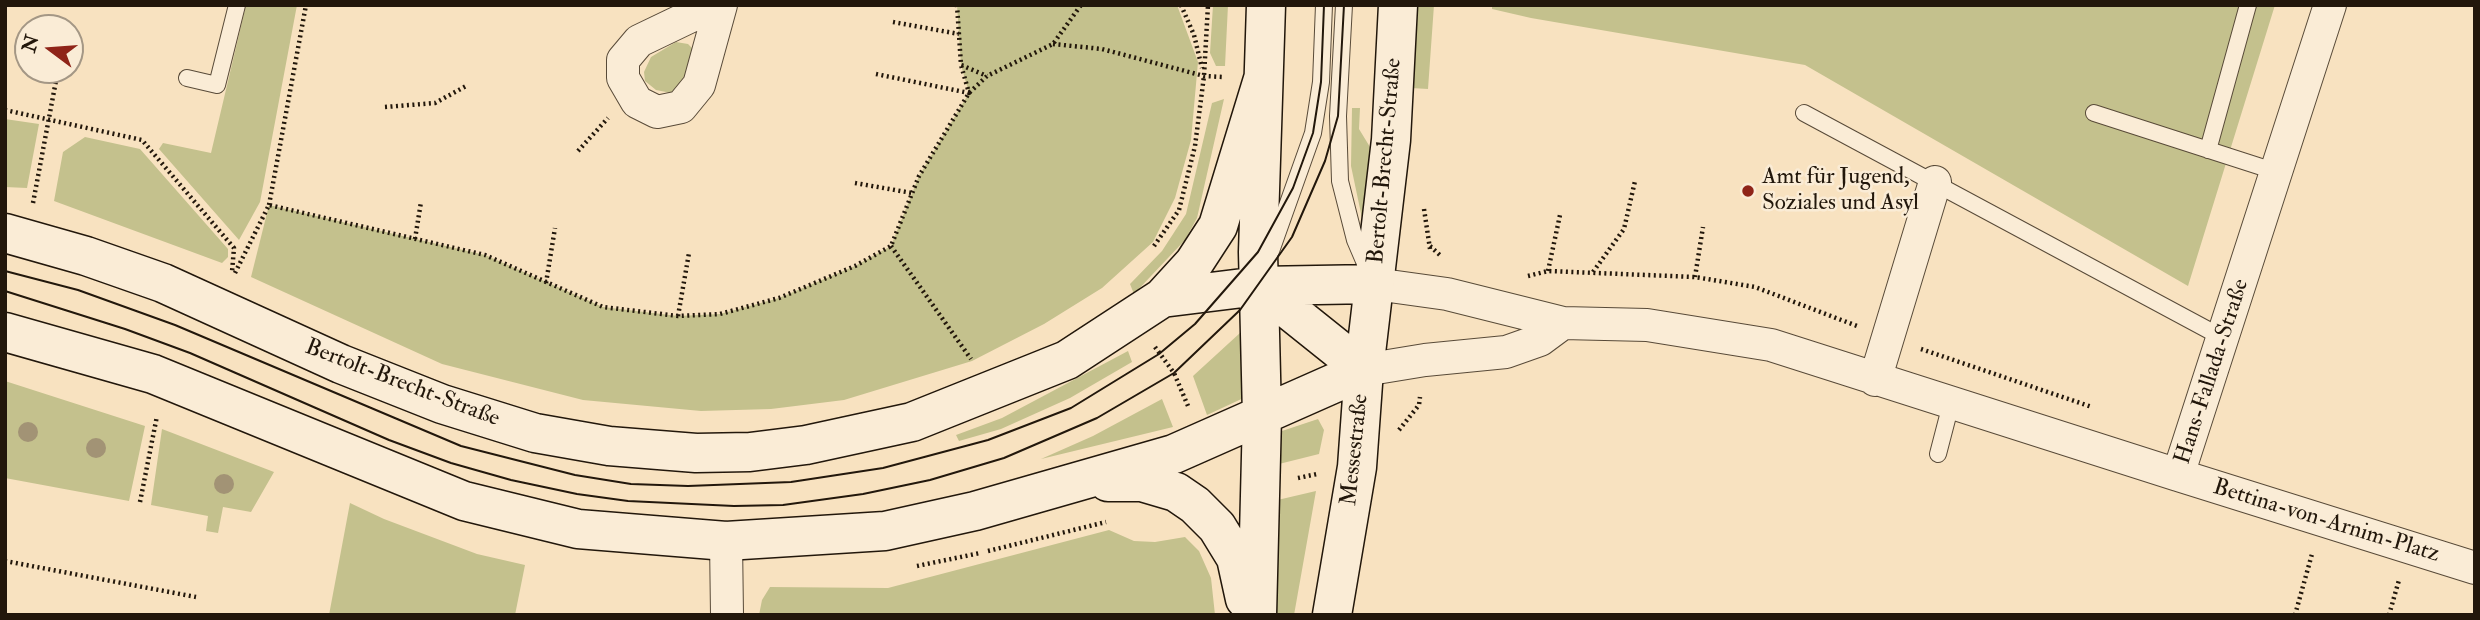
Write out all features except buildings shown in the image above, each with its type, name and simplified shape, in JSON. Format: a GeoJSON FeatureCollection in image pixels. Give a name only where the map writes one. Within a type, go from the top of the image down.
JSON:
{"type":"FeatureCollection","features":[{"type":"Feature","properties":{"kind":"main road","name":"Bertolt-Brecht-Straße"},"geometry":{"type":"LineString","coordinates":[[1262,416],[1259,286],[1262,79],[1266,5]]}},
{"type":"Feature","properties":{"kind":"main road","name":"Bertolt-Brecht-Straße"},"geometry":{"type":"LineString","coordinates":[[1147,307],[1259,286],[1375,284],[1391,140],[1398,5]]}},
{"type":"Feature","properties":{"kind":"main road","name":"Bertolt-Brecht-Straße"},"geometry":{"type":"LineString","coordinates":[[5,233],[86,256],[163,284],[341,364],[442,404],[535,433],[609,446],[696,453],[750,452],[806,445],[912,422],[1067,360],[1147,307],[1194,263],[1218,226],[1233,184],[1262,79]]}},
{"type":"Feature","properties":{"kind":"main road","name":"Messestraße"},"geometry":{"type":"LineString","coordinates":[[1332,615],[1357,467],[1364,370],[1375,284]]}},
{"type":"Feature","properties":{"kind":"main road"},"geometry":{"type":"LineString","coordinates":[[5,332],[153,374],[464,501],[578,528],[726,541],[885,531],[975,511],[1203,443],[1364,370],[1259,286]]}},
{"type":"Feature","properties":{"kind":"main road"},"geometry":{"type":"LineString","coordinates":[[1256,615],[1262,416]]}},
{"type":"Feature","properties":{"kind":"main road"},"geometry":{"type":"LineString","coordinates":[[1074,482],[1142,482],[1177,492],[1195,505],[1217,527],[1237,558],[1248,615]]}},
{"type":"Feature","properties":{"kind":"street"},"geometry":{"type":"LineString","coordinates":[[714,5],[639,41],[624,60],[623,78],[628,91],[637,102],[657,112],[681,107],[699,85],[720,5]]}},
{"type":"Feature","properties":{"kind":"street","name":"Hans-Fallada-Straße"},"geometry":{"type":"LineString","coordinates":[[1375,284],[1447,294],[1563,323],[1647,325],[1771,345],[2178,475],[2225,339],[2330,5]]}},
{"type":"Feature","properties":{"kind":"street"},"geometry":{"type":"LineString","coordinates":[[1875,380],[1936,182]]}},
{"type":"Feature","properties":{"kind":"street"},"geometry":{"type":"LineString","coordinates":[[1364,370],[1425,360],[1506,352],[1540,340],[1563,323]]}},
{"type":"Feature","properties":{"kind":"street","name":"Bettina-von-Arnim-Platz"},"geometry":{"type":"LineString","coordinates":[[2178,475],[2475,568]]}},
{"type":"Feature","properties":{"kind":"street"},"geometry":{"type":"LineString","coordinates":[[726,541],[727,615]]}},
{"type":"Feature","properties":{"kind":"lane"},"geometry":{"type":"LineString","coordinates":[[187,78],[217,85],[237,5]]}},
{"type":"Feature","properties":{"kind":"lane"},"geometry":{"type":"LineString","coordinates":[[1259,286],[1313,133],[1321,82],[1324,5]]}},
{"type":"Feature","properties":{"kind":"lane"},"geometry":{"type":"LineString","coordinates":[[1343,5],[1338,116],[1340,181],[1355,240],[1375,284]]}},
{"type":"Feature","properties":{"kind":"lane"},"geometry":{"type":"LineString","coordinates":[[2208,150],[2248,5]]}},
{"type":"Feature","properties":{"kind":"lane"},"geometry":{"type":"LineString","coordinates":[[1804,113],[2225,339]]}},
{"type":"Feature","properties":{"kind":"lane"},"geometry":{"type":"LineString","coordinates":[[2094,113],[2277,172]]}},
{"type":"Feature","properties":{"kind":"lane"},"geometry":{"type":"LineString","coordinates":[[1938,454],[1951,404]]}},
{"type":"Feature","properties":{"kind":"path"},"geometry":{"type":"LineString","coordinates":[[5,110],[142,140],[234,248],[231,280],[269,205],[306,5]]}},
{"type":"Feature","properties":{"kind":"path"},"geometry":{"type":"LineString","coordinates":[[957,5],[961,65],[969,93]]}},
{"type":"Feature","properties":{"kind":"path"},"geometry":{"type":"LineString","coordinates":[[269,205],[485,255],[603,307],[678,316],[720,314],[779,298],[855,266],[891,246],[919,176],[969,93],[987,76],[1052,44],[1081,5]]}},
{"type":"Feature","properties":{"kind":"path"},"geometry":{"type":"LineString","coordinates":[[1181,5],[1194,35],[1204,76]]}},
{"type":"Feature","properties":{"kind":"path"},"geometry":{"type":"LineString","coordinates":[[1150,251],[1179,210],[1195,146],[1204,76],[1208,5]]}},
{"type":"Feature","properties":{"kind":"path"},"geometry":{"type":"LineString","coordinates":[[893,22],[959,34]]}},
{"type":"Feature","properties":{"kind":"path"},"geometry":{"type":"LineString","coordinates":[[1052,44],[1102,49],[1204,76]]}},
{"type":"Feature","properties":{"kind":"path"},"geometry":{"type":"LineString","coordinates":[[961,65],[987,76]]}},
{"type":"Feature","properties":{"kind":"path"},"geometry":{"type":"LineString","coordinates":[[876,74],[969,93]]}},
{"type":"Feature","properties":{"kind":"path"},"geometry":{"type":"LineString","coordinates":[[32,207],[55,84]]}},
{"type":"Feature","properties":{"kind":"path"},"geometry":{"type":"LineString","coordinates":[[385,107],[435,103],[468,85]]}},
{"type":"Feature","properties":{"kind":"path"},"geometry":{"type":"LineString","coordinates":[[578,151],[606,121],[628,91]]}},
{"type":"Feature","properties":{"kind":"path"},"geometry":{"type":"LineString","coordinates":[[1592,272],[1624,229],[1635,181]]}},
{"type":"Feature","properties":{"kind":"path"},"geometry":{"type":"LineString","coordinates":[[855,183],[912,193]]}},
{"type":"Feature","properties":{"kind":"path"},"geometry":{"type":"LineString","coordinates":[[415,239],[421,202]]}},
{"type":"Feature","properties":{"kind":"path"},"geometry":{"type":"LineString","coordinates":[[1548,271],[1559,215]]}},
{"type":"Feature","properties":{"kind":"path"},"geometry":{"type":"LineString","coordinates":[[1695,276],[1703,227]]}},
{"type":"Feature","properties":{"kind":"path"},"geometry":{"type":"LineString","coordinates":[[546,284],[555,228]]}},
{"type":"Feature","properties":{"kind":"path"},"geometry":{"type":"LineString","coordinates":[[891,246],[977,368]]}},
{"type":"Feature","properties":{"kind":"path"},"geometry":{"type":"LineString","coordinates":[[678,316],[690,253]]}},
{"type":"Feature","properties":{"kind":"path"},"geometry":{"type":"LineString","coordinates":[[1147,307],[1203,443]]}},
{"type":"Feature","properties":{"kind":"path"},"geometry":{"type":"LineString","coordinates":[[140,502],[157,415]]}},
{"type":"Feature","properties":{"kind":"path"},"geometry":{"type":"LineString","coordinates":[[1261,485],[1357,467]]}},
{"type":"Feature","properties":{"kind":"path"},"geometry":{"type":"LineString","coordinates":[[2295,615],[2312,554]]}},
{"type":"Feature","properties":{"kind":"path"},"geometry":{"type":"LineString","coordinates":[[5,561],[195,597]]}},
{"type":"Feature","properties":{"kind":"path"},"geometry":{"type":"LineString","coordinates":[[2389,615],[2399,581]]}},
{"type":"Feature","properties":{"kind":"shaded area"},"geometry":{"type":"Polygon","coordinates":[[[246,5],[297,5],[260,202],[239,240],[159,149],[163,143],[211,153],[246,5]]]}},
{"type":"Feature","properties":{"kind":"shaded area"},"geometry":{"type":"Polygon","coordinates":[[[957,5],[1177,5],[1198,62],[1191,140],[1175,198],[1153,242],[1102,288],[1044,324],[972,361],[844,400],[771,409],[701,411],[583,400],[442,364],[251,277],[269,205],[485,255],[603,307],[678,316],[720,314],[779,298],[855,266],[891,246],[919,176],[969,93],[961,65],[957,5]]]}},
{"type":"Feature","properties":{"kind":"shaded area"},"geometry":{"type":"Polygon","coordinates":[[[1213,5],[1228,5],[1225,66],[1216,66],[1210,53],[1213,5]]]}},
{"type":"Feature","properties":{"kind":"shaded area"},"geometry":{"type":"Polygon","coordinates":[[[1415,5],[1434,5],[1428,89],[1411,88],[1415,5]]]}},
{"type":"Feature","properties":{"kind":"shaded area"},"geometry":{"type":"Polygon","coordinates":[[[1492,5],[2275,5],[2188,286],[1805,65],[1531,18],[1492,9],[1492,5]]]}},
{"type":"Feature","properties":{"kind":"shaded area"},"geometry":{"type":"Polygon","coordinates":[[[676,42],[688,44],[694,50],[683,83],[671,93],[656,90],[645,81],[644,72],[651,57],[676,42]]]}},
{"type":"Feature","properties":{"kind":"shaded area"},"geometry":{"type":"Polygon","coordinates":[[[1224,99],[1197,218],[1185,240],[1134,294],[1130,284],[1162,251],[1186,214],[1212,103],[1224,99]]]}},
{"type":"Feature","properties":{"kind":"shaded area"},"geometry":{"type":"Polygon","coordinates":[[[1352,108],[1360,108],[1359,129],[1370,147],[1363,223],[1351,166],[1352,108]]]}},
{"type":"Feature","properties":{"kind":"shaded area"},"geometry":{"type":"Polygon","coordinates":[[[5,119],[39,124],[27,188],[5,187],[5,119]]]}},
{"type":"Feature","properties":{"kind":"shaded area"},"geometry":{"type":"Polygon","coordinates":[[[85,137],[140,149],[228,249],[228,257],[222,263],[54,201],[63,152],[85,137]]]}},
{"type":"Feature","properties":{"kind":"shaded area"},"geometry":{"type":"Polygon","coordinates":[[[1252,322],[1250,395],[1207,415],[1193,376],[1252,322]]]}},
{"type":"Feature","properties":{"kind":"shaded area"},"geometry":{"type":"Polygon","coordinates":[[[1128,351],[1132,362],[1070,398],[1001,429],[959,441],[956,435],[1002,418],[1128,351]]]}},
{"type":"Feature","properties":{"kind":"shaded area"},"geometry":{"type":"Polygon","coordinates":[[[5,381],[145,426],[129,501],[5,478],[5,381]]]}},
{"type":"Feature","properties":{"kind":"shaded area"},"geometry":{"type":"Polygon","coordinates":[[[1162,399],[1173,427],[1041,459],[1093,436],[1162,399]]]}},
{"type":"Feature","properties":{"kind":"shaded area"},"geometry":{"type":"Polygon","coordinates":[[[1318,419],[1324,430],[1319,454],[1271,466],[1276,433],[1318,419]]]}},
{"type":"Feature","properties":{"kind":"shaded area"},"geometry":{"type":"Polygon","coordinates":[[[162,429],[274,472],[251,512],[223,507],[218,533],[206,531],[208,516],[151,505],[162,429]]]}},
{"type":"Feature","properties":{"kind":"shaded area"},"geometry":{"type":"Polygon","coordinates":[[[1316,491],[1294,615],[1265,615],[1269,502],[1316,491]]]}},
{"type":"Feature","properties":{"kind":"shaded area"},"geometry":{"type":"Polygon","coordinates":[[[350,503],[384,519],[477,554],[525,565],[515,615],[329,615],[350,503]]]}},
{"type":"Feature","properties":{"kind":"shaded area"},"geometry":{"type":"Polygon","coordinates":[[[1109,530],[1134,541],[1155,542],[1185,537],[1199,551],[1211,578],[1215,615],[759,615],[762,600],[770,587],[888,588],[1109,530]]]}},
{"type":"Feature","properties":{"kind":"tram line"},"geometry":{"type":"LineString","coordinates":[[5,271],[78,290],[175,325],[461,446],[575,475],[631,484],[688,486],[791,482],[883,468],[988,440],[1071,408],[1159,354],[1195,324],[1258,252],[1293,188],[1313,133],[1321,82],[1324,5]]}},
{"type":"Feature","properties":{"kind":"tram line"},"geometry":{"type":"LineString","coordinates":[[5,291],[125,329],[190,353],[389,440],[451,463],[511,480],[577,494],[628,501],[734,506],[783,505],[863,494],[930,480],[1004,458],[1097,418],[1174,373],[1240,310],[1292,237],[1325,161],[1338,116],[1344,5]]}},
{"type":"Feature","properties":{"kind":"place","name":"Amt für Jugend, Soziales und Asyl"},"geometry":{"type":"Point","coordinates":[1748,191]}}]}
